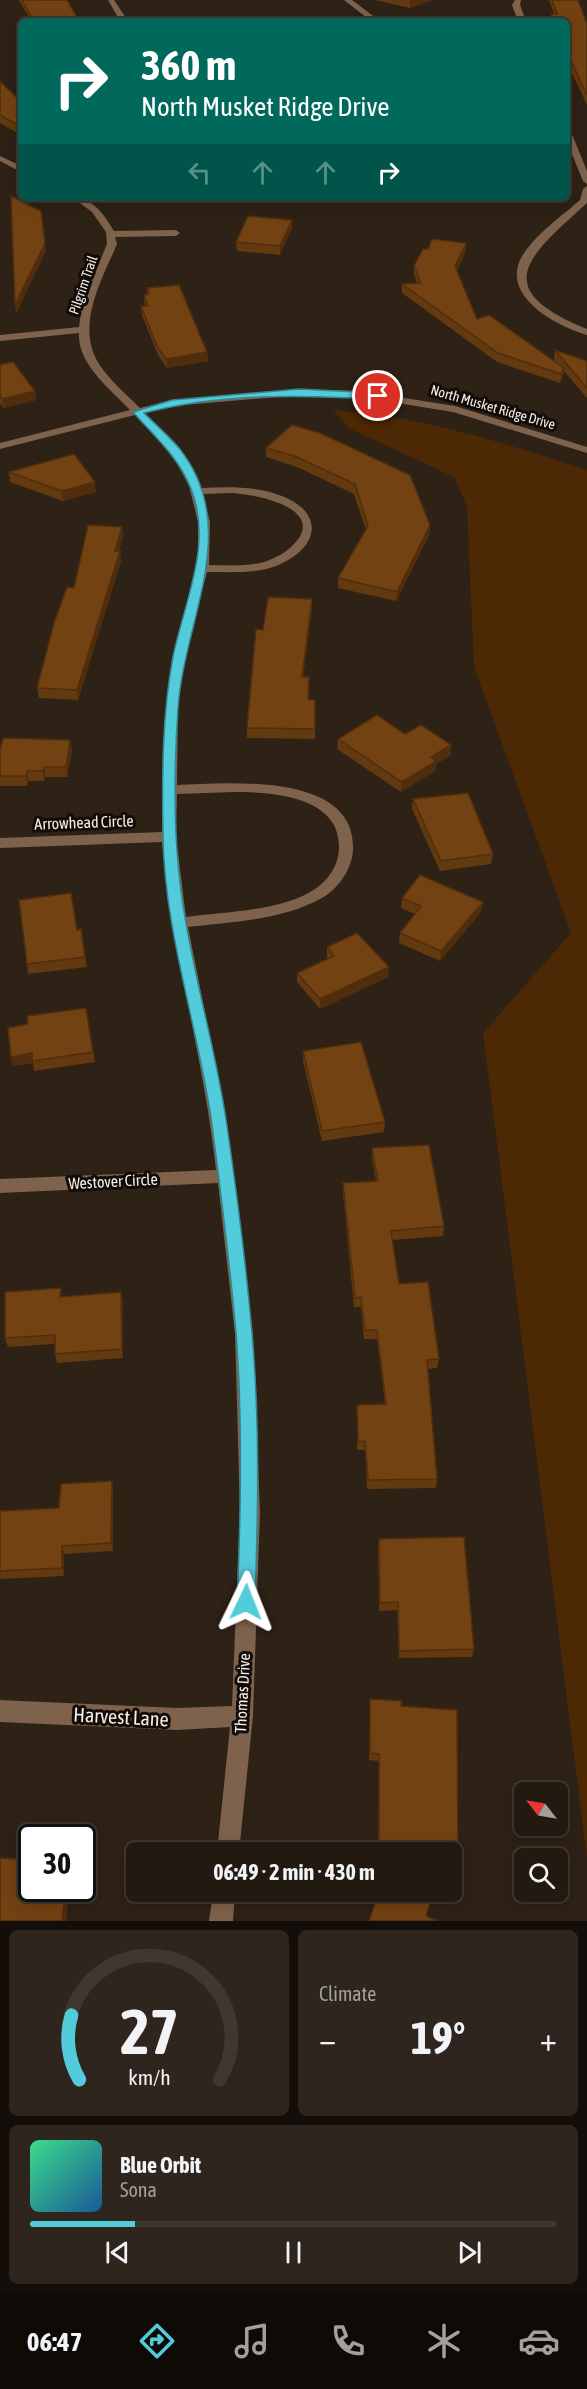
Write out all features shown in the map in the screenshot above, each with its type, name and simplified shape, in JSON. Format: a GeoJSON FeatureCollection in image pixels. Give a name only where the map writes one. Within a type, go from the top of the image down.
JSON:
{"type":"FeatureCollection","features":[{"type":"Feature","properties":{"kind":"street"},"geometry":{"type":"LineString","coordinates":[[111,0],[122,18]]}},
{"type":"Feature","properties":{"kind":"street"},"geometry":{"type":"LineString","coordinates":[[347,0],[372,18]]}},
{"type":"Feature","properties":{"kind":"street"},"geometry":{"type":"LineString","coordinates":[[518,0],[516,5],[521,18]]}},
{"type":"Feature","properties":{"kind":"street"},"geometry":{"type":"LineString","coordinates":[[570,140],[587,182]]}},
{"type":"Feature","properties":{"kind":"street"},"geometry":{"type":"LineString","coordinates":[[1,159],[18,168]]}},
{"type":"Feature","properties":{"kind":"street"},"geometry":{"type":"LineString","coordinates":[[587,189],[584,201],[526,258],[522,272],[524,287],[538,306],[563,322],[587,332]]}},
{"type":"Feature","properties":{"kind":"street"},"geometry":{"type":"LineString","coordinates":[[82,201],[95,210],[110,234],[176,233]]}},
{"type":"Feature","properties":{"kind":"street","name":"Pilgrim Trail"},"geometry":{"type":"LineString","coordinates":[[110,234],[111,244],[87,305],[83,330],[87,351],[99,372],[138,412]]}},
{"type":"Feature","properties":{"kind":"street"},"geometry":{"type":"LineString","coordinates":[[0,338],[83,330]]}},
{"type":"Feature","properties":{"kind":"street","name":"North Musket Ridge Drive"},"geometry":{"type":"LineString","coordinates":[[0,446],[172,403],[299,392],[360,394],[455,409],[587,450]]}},
{"type":"Feature","properties":{"kind":"street","name":"Thomas Drive"},"geometry":{"type":"LineString","coordinates":[[138,412],[176,451],[197,491],[204,522],[202,568],[178,658],[172,707],[169,837],[174,893],[219,1123],[244,1334],[249,1500],[242,1716],[229,1842]]}},
{"type":"Feature","properties":{"kind":"street"},"geometry":{"type":"LineString","coordinates":[[197,491],[234,489],[268,494],[289,503],[303,513],[308,528],[307,539],[299,549],[277,562],[256,568],[202,568]]}},
{"type":"Feature","properties":{"kind":"street"},"geometry":{"type":"LineString","coordinates":[[169,790],[276,789],[299,796],[338,817],[348,837],[346,856],[338,874],[316,895],[270,910],[181,923]]}},
{"type":"Feature","properties":{"kind":"street","name":"Arrowhead Circle"},"geometry":{"type":"LineString","coordinates":[[0,843],[169,837]]}},
{"type":"Feature","properties":{"kind":"street","name":"Westover Circle"},"geometry":{"type":"LineString","coordinates":[[0,1186],[226,1176]]}},
{"type":"Feature","properties":{"kind":"street","name":"Harvest Lane"},"geometry":{"type":"LineString","coordinates":[[0,1711],[177,1719],[242,1716]]}},
{"type":"Feature","properties":{"kind":"street"},"geometry":{"type":"LineString","coordinates":[[221,1921],[223,1902]]}},
{"type":"Feature","properties":{"kind":"shaded area"},"geometry":{"type":"Polygon","coordinates":[[[333,410],[400,418],[462,432],[587,470],[587,1858],[483,1033],[571,933],[474,667],[467,507],[454,477],[350,429],[333,410]]]}},
{"type":"Feature","properties":{"kind":"building"},"geometry":{"type":"Polygon","coordinates":[[[22,0],[67,0],[77,18],[32,18],[22,0]]]}},
{"type":"Feature","properties":{"kind":"building"},"geometry":{"type":"Polygon","coordinates":[[[552,0],[578,0],[587,24],[587,95],[570,58],[570,18],[553,18],[551,14],[557,14],[552,0]]]}},
{"type":"Feature","properties":{"kind":"building"},"geometry":{"type":"Polygon","coordinates":[[[0,81],[18,99],[18,125],[0,115],[0,81]]]}},
{"type":"Feature","properties":{"kind":"building"},"geometry":{"type":"Polygon","coordinates":[[[11,196],[41,211],[45,243],[15,305],[11,196]]]}},
{"type":"Feature","properties":{"kind":"building"},"geometry":{"type":"Polygon","coordinates":[[[248,216],[292,220],[280,246],[236,242],[248,216]]]}},
{"type":"Feature","properties":{"kind":"building"},"geometry":{"type":"Polygon","coordinates":[[[432,239],[466,243],[455,266],[477,319],[489,315],[564,368],[561,374],[498,353],[402,284],[421,283],[414,266],[423,249],[428,249],[432,239]]]}},
{"type":"Feature","properties":{"kind":"building"},"geometry":{"type":"Polygon","coordinates":[[[179,285],[207,352],[166,359],[157,346],[141,306],[148,306],[144,295],[149,294],[147,288],[179,285]]]}},
{"type":"Feature","properties":{"kind":"building"},"geometry":{"type":"Polygon","coordinates":[[[555,350],[587,361],[587,388],[555,350]]]}},
{"type":"Feature","properties":{"kind":"building"},"geometry":{"type":"Polygon","coordinates":[[[13,362],[35,391],[2,399],[0,396],[0,365],[13,362]]]}},
{"type":"Feature","properties":{"kind":"building"},"geometry":{"type":"Polygon","coordinates":[[[292,425],[320,433],[410,475],[430,525],[397,592],[338,578],[368,526],[355,484],[297,457],[266,448],[292,425]]]}},
{"type":"Feature","properties":{"kind":"building"},"geometry":{"type":"Polygon","coordinates":[[[74,454],[95,482],[62,491],[9,472],[74,454]]]}},
{"type":"Feature","properties":{"kind":"building"},"geometry":{"type":"Polygon","coordinates":[[[88,525],[122,527],[115,551],[120,551],[77,690],[37,688],[54,623],[67,587],[74,588],[88,525]]]}},
{"type":"Feature","properties":{"kind":"building"},"geometry":{"type":"Polygon","coordinates":[[[268,597],[312,599],[302,677],[309,677],[308,699],[315,700],[315,729],[247,728],[256,629],[263,630],[268,597]]]}},
{"type":"Feature","properties":{"kind":"building"},"geometry":{"type":"Polygon","coordinates":[[[377,715],[405,734],[421,725],[451,745],[431,757],[436,761],[402,782],[338,739],[377,715]]]}},
{"type":"Feature","properties":{"kind":"building"},"geometry":{"type":"Polygon","coordinates":[[[3,738],[70,740],[66,767],[44,767],[43,771],[27,771],[26,776],[0,776],[0,750],[3,738]]]}},
{"type":"Feature","properties":{"kind":"building"},"geometry":{"type":"Polygon","coordinates":[[[468,793],[493,854],[441,861],[413,799],[468,793]]]}},
{"type":"Feature","properties":{"kind":"building"},"geometry":{"type":"Polygon","coordinates":[[[420,875],[483,902],[441,951],[400,933],[421,906],[402,898],[420,875]]]}},
{"type":"Feature","properties":{"kind":"building"},"geometry":{"type":"Polygon","coordinates":[[[71,893],[77,930],[81,929],[85,957],[27,964],[19,900],[71,893]]]}},
{"type":"Feature","properties":{"kind":"building"},"geometry":{"type":"Polygon","coordinates":[[[357,933],[389,967],[320,999],[297,973],[334,956],[327,947],[357,933]]]}},
{"type":"Feature","properties":{"kind":"building"},"geometry":{"type":"Polygon","coordinates":[[[86,1008],[93,1052],[32,1061],[32,1053],[11,1057],[8,1028],[28,1024],[27,1016],[86,1008]]]}},
{"type":"Feature","properties":{"kind":"building"},"geometry":{"type":"Polygon","coordinates":[[[361,1042],[385,1122],[322,1131],[303,1051],[361,1042]]]}},
{"type":"Feature","properties":{"kind":"building"},"geometry":{"type":"Polygon","coordinates":[[[429,1145],[444,1226],[391,1231],[399,1284],[428,1282],[439,1359],[427,1360],[437,1479],[368,1480],[365,1441],[358,1442],[357,1405],[386,1404],[377,1330],[365,1330],[361,1297],[355,1298],[343,1183],[378,1181],[372,1148],[429,1145]]]}},
{"type":"Feature","properties":{"kind":"building"},"geometry":{"type":"Polygon","coordinates":[[[61,1288],[60,1297],[121,1292],[122,1349],[55,1354],[55,1335],[5,1338],[5,1292],[61,1288]]]}},
{"type":"Feature","properties":{"kind":"building"},"geometry":{"type":"Polygon","coordinates":[[[112,1481],[111,1543],[62,1546],[62,1568],[0,1571],[0,1511],[59,1508],[61,1484],[112,1481]]]}},
{"type":"Feature","properties":{"kind":"building"},"geometry":{"type":"Polygon","coordinates":[[[464,1537],[474,1649],[399,1651],[398,1602],[380,1603],[379,1539],[464,1537]]]}},
{"type":"Feature","properties":{"kind":"building"},"geometry":{"type":"Polygon","coordinates":[[[370,1699],[402,1701],[401,1706],[457,1710],[458,1842],[379,1842],[379,1754],[370,1753],[370,1699]]]}},
{"type":"Feature","properties":{"kind":"building"},"geometry":{"type":"Polygon","coordinates":[[[0,1858],[18,1859],[18,1902],[64,1902],[62,1921],[0,1921],[0,1858]]]}},
{"type":"Feature","properties":{"kind":"building"},"geometry":{"type":"Polygon","coordinates":[[[376,1902],[427,1902],[430,1903],[426,1916],[438,1921],[369,1921],[376,1902]]]}},
{"type":"Feature","properties":{"kind":"route"},"geometry":{"type":"LineString","coordinates":[[246,1602],[250,1512],[244,1334],[219,1123],[174,893],[169,837],[169,749],[172,707],[178,658],[204,560],[204,522],[195,486],[176,451],[138,412],[172,403],[236,396],[299,392],[378,396]]}}]}
